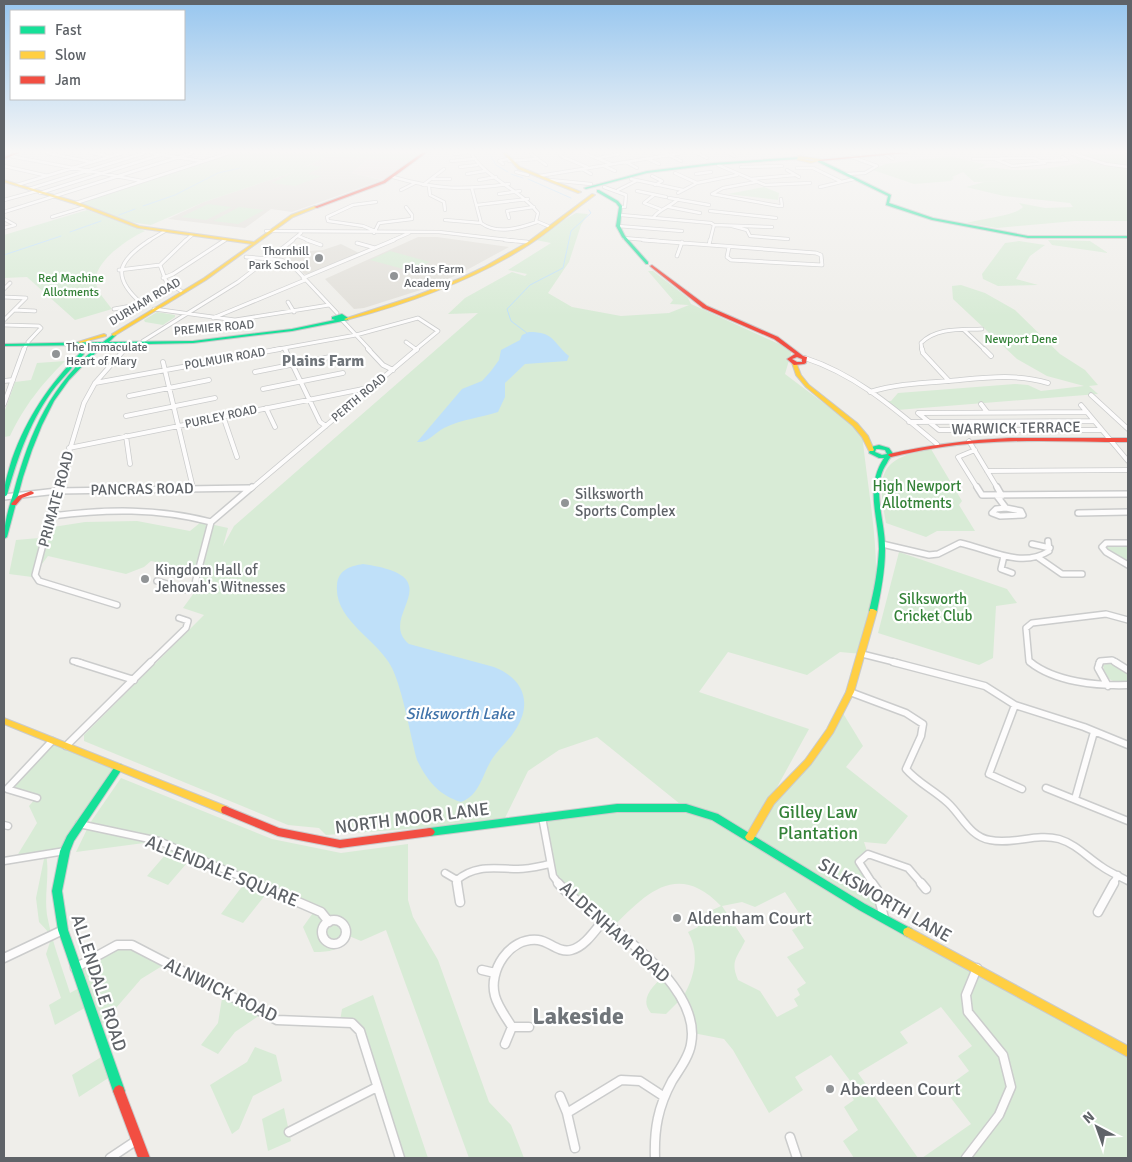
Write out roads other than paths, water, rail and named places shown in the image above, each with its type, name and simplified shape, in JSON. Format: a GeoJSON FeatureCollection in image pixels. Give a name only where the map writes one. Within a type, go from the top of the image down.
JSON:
{"type":"FeatureCollection","features":[{"type":"Feature","properties":{"kind":"main road"},"geometry":{"type":"LineString","coordinates":[[86,207],[128,224],[254,243]]}},
{"type":"Feature","properties":{"kind":"main road","name":"DURHAM ROAD"},"geometry":{"type":"LineString","coordinates":[[151,309],[205,279],[268,231],[300,210],[308,207]]}},
{"type":"Feature","properties":{"kind":"main road","name":"PREMIER ROAD"},"geometry":{"type":"LineString","coordinates":[[97,343],[224,339],[308,328],[340,318],[412,301],[480,272],[572,207]]}},
{"type":"Feature","properties":{"kind":"main road","name":"PREMIER ROAD"},"geometry":{"type":"LineString","coordinates":[[525,242],[551,228],[573,207]]}},
{"type":"Feature","properties":{"kind":"main road"},"geometry":{"type":"LineString","coordinates":[[621,207],[618,226],[624,238],[649,265],[706,307],[776,338],[798,360],[796,373],[802,381],[836,406],[868,439],[887,452]]}},
{"type":"Feature","properties":{"kind":"main road"},"geometry":{"type":"LineString","coordinates":[[896,207],[956,224],[1033,238],[1128,237]]}},
{"type":"Feature","properties":{"kind":"main road","name":"DURHAM ROAD"},"geometry":{"type":"LineString","coordinates":[[4,496],[6,482],[35,408],[54,381],[97,343],[254,243]]}},
{"type":"Feature","properties":{"kind":"main road","name":"PREMIER ROAD"},"geometry":{"type":"LineString","coordinates":[[97,343],[253,332],[340,318]]}},
{"type":"Feature","properties":{"kind":"main road","name":"DURHAM ROAD"},"geometry":{"type":"LineString","coordinates":[[4,537],[26,456],[48,405],[62,383],[97,343]]}},
{"type":"Feature","properties":{"kind":"main road"},"geometry":{"type":"LineString","coordinates":[[4,344],[97,343]]}},
{"type":"Feature","properties":{"kind":"main road"},"geometry":{"type":"LineString","coordinates":[[868,439],[871,450],[880,466]]}},
{"type":"Feature","properties":{"kind":"main road","name":"WARWICK TERRACE"},"geometry":{"type":"LineString","coordinates":[[887,452],[969,440],[1128,440]]}},
{"type":"Feature","properties":{"kind":"main road"},"geometry":{"type":"LineString","coordinates":[[871,450],[887,452]]}},
{"type":"Feature","properties":{"kind":"main road"},"geometry":{"type":"LineString","coordinates":[[876,456],[887,452]]}},
{"type":"Feature","properties":{"kind":"main road"},"geometry":{"type":"LineString","coordinates":[[750,837],[771,801],[808,762],[830,731],[850,692],[874,609],[882,544],[876,487],[880,466],[887,452]]}},
{"type":"Feature","properties":{"kind":"main road"},"geometry":{"type":"LineString","coordinates":[[4,474],[12,468]]}},
{"type":"Feature","properties":{"kind":"main road"},"geometry":{"type":"LineString","coordinates":[[14,504],[20,497],[31,493]]}},
{"type":"Feature","properties":{"kind":"main road","name":"NORTH MOOR LANE"},"geometry":{"type":"LineString","coordinates":[[4,721],[278,832],[325,843],[349,843],[617,808],[686,808],[715,817],[750,837]]}},
{"type":"Feature","properties":{"kind":"main road","name":"ALLENDALE ROAD"},"geometry":{"type":"LineString","coordinates":[[119,767],[79,824],[65,851],[57,891],[63,930],[75,968],[144,1158]]}},
{"type":"Feature","properties":{"kind":"main road","name":"SILKSWORTH LANE"},"geometry":{"type":"LineString","coordinates":[[750,837],[884,919],[1128,1052]]}},
{"type":"Feature","properties":{"kind":"street"},"geometry":{"type":"LineString","coordinates":[[4,212],[20,207]]}},
{"type":"Feature","properties":{"kind":"street"},"geometry":{"type":"LineString","coordinates":[[52,217],[84,207]]}},
{"type":"Feature","properties":{"kind":"street"},"geometry":{"type":"LineString","coordinates":[[348,207],[327,216],[332,222],[363,226],[374,232]]}},
{"type":"Feature","properties":{"kind":"street"},"geometry":{"type":"LineString","coordinates":[[374,232],[379,224],[387,221],[412,219],[412,215],[406,207]]}},
{"type":"Feature","properties":{"kind":"street"},"geometry":{"type":"LineString","coordinates":[[477,207],[481,223]]}},
{"type":"Feature","properties":{"kind":"street"},"geometry":{"type":"LineString","coordinates":[[509,218],[507,212],[510,210],[532,207]]}},
{"type":"Feature","properties":{"kind":"street"},"geometry":{"type":"LineString","coordinates":[[534,207],[538,213],[537,222]]}},
{"type":"Feature","properties":{"kind":"street"},"geometry":{"type":"LineString","coordinates":[[653,218],[660,208],[666,207]]}},
{"type":"Feature","properties":{"kind":"street"},"geometry":{"type":"LineString","coordinates":[[669,207],[700,213]]}},
{"type":"Feature","properties":{"kind":"street"},"geometry":{"type":"LineString","coordinates":[[710,211],[746,217],[776,218]]}},
{"type":"Feature","properties":{"kind":"street"},"geometry":{"type":"LineString","coordinates":[[621,215],[708,222],[714,225],[732,226],[749,224],[772,227]]}},
{"type":"Feature","properties":{"kind":"street"},"geometry":{"type":"LineString","coordinates":[[4,219],[15,225],[4,228]]}},
{"type":"Feature","properties":{"kind":"street"},"geometry":{"type":"LineString","coordinates":[[445,220],[481,223],[485,226],[514,230],[537,222],[548,224]]}},
{"type":"Feature","properties":{"kind":"street"},"geometry":{"type":"LineString","coordinates":[[709,245],[714,225]]}},
{"type":"Feature","properties":{"kind":"street"},"geometry":{"type":"LineString","coordinates":[[618,226],[682,231]]}},
{"type":"Feature","properties":{"kind":"street"},"geometry":{"type":"LineString","coordinates":[[732,226],[747,230],[750,236],[788,239]]}},
{"type":"Feature","properties":{"kind":"street"},"geometry":{"type":"LineString","coordinates":[[114,309],[142,304],[122,286],[119,270],[125,261],[139,248],[165,231]]}},
{"type":"Feature","properties":{"kind":"street"},"geometry":{"type":"LineString","coordinates":[[268,231],[302,233],[439,232],[525,242]]}},
{"type":"Feature","properties":{"kind":"street"},"geometry":{"type":"LineString","coordinates":[[212,319],[411,232]]}},
{"type":"Feature","properties":{"kind":"street"},"geometry":{"type":"LineString","coordinates":[[143,341],[238,282],[302,233]]}},
{"type":"Feature","properties":{"kind":"street"},"geometry":{"type":"LineString","coordinates":[[119,270],[160,265],[172,250],[192,235]]}},
{"type":"Feature","properties":{"kind":"street"},"geometry":{"type":"LineString","coordinates":[[298,236],[321,244]]}},
{"type":"Feature","properties":{"kind":"street"},"geometry":{"type":"LineString","coordinates":[[624,238],[682,242],[816,253],[821,255],[822,265],[731,260],[727,257],[729,246]]}},
{"type":"Feature","properties":{"kind":"street"},"geometry":{"type":"LineString","coordinates":[[162,278],[173,274],[225,240]]}},
{"type":"Feature","properties":{"kind":"street"},"geometry":{"type":"LineString","coordinates":[[677,256],[682,242]]}},
{"type":"Feature","properties":{"kind":"street"},"geometry":{"type":"LineString","coordinates":[[357,243],[375,248]]}},
{"type":"Feature","properties":{"kind":"street"},"geometry":{"type":"LineString","coordinates":[[246,257],[287,262],[383,365],[393,370]]}},
{"type":"Feature","properties":{"kind":"street"},"geometry":{"type":"LineString","coordinates":[[160,265],[162,278],[172,287],[181,291]]}},
{"type":"Feature","properties":{"kind":"street"},"geometry":{"type":"LineString","coordinates":[[4,288],[10,283]]}},
{"type":"Feature","properties":{"kind":"street"},"geometry":{"type":"LineString","coordinates":[[4,297],[26,298],[4,320]]}},
{"type":"Feature","properties":{"kind":"street"},"geometry":{"type":"LineString","coordinates":[[288,302],[294,312]]}},
{"type":"Feature","properties":{"kind":"street"},"geometry":{"type":"LineString","coordinates":[[151,309],[212,319],[235,320],[329,305]]}},
{"type":"Feature","properties":{"kind":"street"},"geometry":{"type":"LineString","coordinates":[[14,310],[35,311]]}},
{"type":"Feature","properties":{"kind":"street","name":"PERTH ROAD"},"geometry":{"type":"LineString","coordinates":[[211,522],[438,333],[422,318],[356,335]]}},
{"type":"Feature","properties":{"kind":"street"},"geometry":{"type":"LineString","coordinates":[[4,326],[39,326],[41,328],[27,344],[4,404]]}},
{"type":"Feature","properties":{"kind":"street"},"geometry":{"type":"LineString","coordinates":[[949,380],[923,353],[922,344],[927,337],[933,334],[982,329]]}},
{"type":"Feature","properties":{"kind":"street"},"geometry":{"type":"LineString","coordinates":[[964,330],[991,356]]}},
{"type":"Feature","properties":{"kind":"street","name":"POLMUIR ROAD"},"geometry":{"type":"LineString","coordinates":[[95,383],[356,335]]}},
{"type":"Feature","properties":{"kind":"street"},"geometry":{"type":"LineString","coordinates":[[406,342],[417,350]]}},
{"type":"Feature","properties":{"kind":"street"},"geometry":{"type":"LineString","coordinates":[[285,348],[320,422],[326,426]]}},
{"type":"Feature","properties":{"kind":"street","name":"PRIMATE ROAD"},"geometry":{"type":"LineString","coordinates":[[117,605],[37,580],[35,575],[69,448],[84,403],[95,383],[125,349]]}},
{"type":"Feature","properties":{"kind":"street"},"geometry":{"type":"LineString","coordinates":[[255,372],[330,357]]}},
{"type":"Feature","properties":{"kind":"street"},"geometry":{"type":"LineString","coordinates":[[798,360],[820,363],[870,392],[937,444]]}},
{"type":"Feature","properties":{"kind":"street"},"geometry":{"type":"LineString","coordinates":[[163,362],[180,426],[193,488]]}},
{"type":"Feature","properties":{"kind":"street"},"geometry":{"type":"LineString","coordinates":[[263,389],[343,373]]}},
{"type":"Feature","properties":{"kind":"street"},"geometry":{"type":"LineString","coordinates":[[870,392],[885,386],[949,380],[1015,376],[1046,381]]}},
{"type":"Feature","properties":{"kind":"street"},"geometry":{"type":"LineString","coordinates":[[4,381],[13,380]]}},
{"type":"Feature","properties":{"kind":"street"},"geometry":{"type":"LineString","coordinates":[[128,396],[209,380]]}},
{"type":"Feature","properties":{"kind":"street","name":"PURLEY ROAD"},"geometry":{"type":"LineString","coordinates":[[69,448],[373,387]]}},
{"type":"Feature","properties":{"kind":"street"},"geometry":{"type":"LineString","coordinates":[[1091,395],[1128,429]]}},
{"type":"Feature","properties":{"kind":"street"},"geometry":{"type":"LineString","coordinates":[[126,416],[215,398]]}},
{"type":"Feature","properties":{"kind":"street"},"geometry":{"type":"LineString","coordinates":[[981,404],[987,412]]}},
{"type":"Feature","properties":{"kind":"street"},"geometry":{"type":"LineString","coordinates":[[1081,406],[1128,460]]}},
{"type":"Feature","properties":{"kind":"street"},"geometry":{"type":"LineString","coordinates":[[266,408],[275,427]]}},
{"type":"Feature","properties":{"kind":"street"},"geometry":{"type":"LineString","coordinates":[[1087,412],[918,413],[939,430],[1101,430]]}},
{"type":"Feature","properties":{"kind":"street"},"geometry":{"type":"LineString","coordinates":[[223,416],[236,457]]}},
{"type":"Feature","properties":{"kind":"street"},"geometry":{"type":"LineString","coordinates":[[909,422],[1094,421]]}},
{"type":"Feature","properties":{"kind":"street"},"geometry":{"type":"LineString","coordinates":[[126,436],[130,464]]}},
{"type":"Feature","properties":{"kind":"street"},"geometry":{"type":"LineString","coordinates":[[969,440],[988,471],[1006,508]]}},
{"type":"Feature","properties":{"kind":"street"},"geometry":{"type":"LineString","coordinates":[[975,450],[958,457],[982,495],[1128,494]]}},
{"type":"Feature","properties":{"kind":"street"},"geometry":{"type":"LineString","coordinates":[[988,471],[1128,470]]}},
{"type":"Feature","properties":{"kind":"street"},"geometry":{"type":"LineString","coordinates":[[6,482],[20,480]]}},
{"type":"Feature","properties":{"kind":"street","name":"PANCRAS ROAD"},"geometry":{"type":"LineString","coordinates":[[4,496],[57,491],[250,488]]}},
{"type":"Feature","properties":{"kind":"street"},"geometry":{"type":"LineString","coordinates":[[52,516],[104,508],[142,508],[183,514],[211,522],[194,587],[187,590],[157,580]]}},
{"type":"Feature","properties":{"kind":"street"},"geometry":{"type":"LineString","coordinates":[[1006,508],[1021,511],[1023,515],[1000,516],[992,513],[996,509],[1006,508]]}},
{"type":"Feature","properties":{"kind":"street"},"geometry":{"type":"LineString","coordinates":[[1078,513],[1128,512]]}},
{"type":"Feature","properties":{"kind":"street"},"geometry":{"type":"LineString","coordinates":[[882,544],[929,555],[940,553],[952,544],[960,543],[1004,556],[1039,558],[1047,554],[1050,548],[1048,541]]}},
{"type":"Feature","properties":{"kind":"street"},"geometry":{"type":"LineString","coordinates":[[1128,543],[1106,543],[1102,547],[1106,552],[1128,564]]}},
{"type":"Feature","properties":{"kind":"street"},"geometry":{"type":"LineString","coordinates":[[1032,544],[1050,548]]}},
{"type":"Feature","properties":{"kind":"street"},"geometry":{"type":"LineString","coordinates":[[1004,556],[1001,569],[1012,573]]}},
{"type":"Feature","properties":{"kind":"street"},"geometry":{"type":"LineString","coordinates":[[1039,558],[1062,574],[1082,574]]}},
{"type":"Feature","properties":{"kind":"street"},"geometry":{"type":"LineString","coordinates":[[1128,620],[1116,615],[1106,614],[1032,623],[1026,628],[1030,661],[1037,668],[1087,683],[1128,686]]}},
{"type":"Feature","properties":{"kind":"street"},"geometry":{"type":"LineString","coordinates":[[66,746],[186,628],[188,621],[179,618]]}},
{"type":"Feature","properties":{"kind":"street"},"geometry":{"type":"LineString","coordinates":[[862,654],[985,686],[1015,705],[1128,745]]}},
{"type":"Feature","properties":{"kind":"street"},"geometry":{"type":"LineString","coordinates":[[1108,686],[1098,668],[1100,661],[1112,660],[1128,670]]}},
{"type":"Feature","properties":{"kind":"street"},"geometry":{"type":"LineString","coordinates":[[72,661],[134,680]]}},
{"type":"Feature","properties":{"kind":"street"},"geometry":{"type":"LineString","coordinates":[[850,692],[866,695],[886,705],[907,712],[923,724],[924,732],[907,760],[906,769],[914,780],[948,803],[966,826],[976,834],[987,840],[1000,841],[1041,836],[1067,842],[1128,881]]}},
{"type":"Feature","properties":{"kind":"street"},"geometry":{"type":"LineString","coordinates":[[1015,705],[989,774],[1022,789]]}},
{"type":"Feature","properties":{"kind":"street"},"geometry":{"type":"LineString","coordinates":[[1075,799],[1094,732]]}},
{"type":"Feature","properties":{"kind":"street"},"geometry":{"type":"LineString","coordinates":[[37,798],[7,789],[52,741]]}},
{"type":"Feature","properties":{"kind":"street"},"geometry":{"type":"LineString","coordinates":[[1046,788],[1128,821]]}},
{"type":"Feature","properties":{"kind":"street","name":"ALDENHAM ROAD"},"geometry":{"type":"LineString","coordinates":[[542,817],[550,864],[554,876],[563,889],[665,974],[690,1012],[694,1032],[691,1044],[680,1070],[663,1096]]}},
{"type":"Feature","properties":{"kind":"street","name":"ALLENDALE SQUARE"},"geometry":{"type":"LineString","coordinates":[[79,824],[159,841],[321,912],[329,922]]}},
{"type":"Feature","properties":{"kind":"street"},"geometry":{"type":"LineString","coordinates":[[4,861],[65,851]]}},
{"type":"Feature","properties":{"kind":"street"},"geometry":{"type":"LineString","coordinates":[[884,919],[877,890],[860,862],[868,854],[908,868],[926,889]]}},
{"type":"Feature","properties":{"kind":"street"},"geometry":{"type":"LineString","coordinates":[[457,880],[464,873],[480,866],[522,869],[550,864]]}},
{"type":"Feature","properties":{"kind":"street"},"geometry":{"type":"LineString","coordinates":[[445,873],[457,880]]}},
{"type":"Feature","properties":{"kind":"street"},"geometry":{"type":"LineString","coordinates":[[1098,912],[1118,875]]}},
{"type":"Feature","properties":{"kind":"street"},"geometry":{"type":"LineString","coordinates":[[457,880],[460,902]]}},
{"type":"Feature","properties":{"kind":"street"},"geometry":{"type":"LineString","coordinates":[[512,1027],[496,997],[495,973],[507,952],[522,942],[537,940],[560,949],[572,950],[579,946],[602,922]]}},
{"type":"Feature","properties":{"kind":"street"},"geometry":{"type":"LineString","coordinates":[[4,958],[63,930]]}},
{"type":"Feature","properties":{"kind":"street","name":"ALNWICK ROAD"},"geometry":{"type":"LineString","coordinates":[[75,968],[117,945],[132,945],[277,1020],[340,1021],[352,1023],[360,1031],[400,1158]]}},
{"type":"Feature","properties":{"kind":"street"},"geometry":{"type":"LineString","coordinates":[[966,1158],[999,1115],[1011,1087],[1003,1055],[968,1012],[966,995],[977,968]]}},
{"type":"Feature","properties":{"kind":"street"},"geometry":{"type":"LineString","coordinates":[[482,970],[495,973]]}},
{"type":"Feature","properties":{"kind":"street"},"geometry":{"type":"LineString","coordinates":[[512,1027],[529,1027]]}},
{"type":"Feature","properties":{"kind":"street"},"geometry":{"type":"LineString","coordinates":[[505,1044],[512,1027]]}},
{"type":"Feature","properties":{"kind":"street"},"geometry":{"type":"LineString","coordinates":[[568,1113],[621,1080],[640,1081],[663,1096],[656,1121],[655,1158]]}},
{"type":"Feature","properties":{"kind":"street"},"geometry":{"type":"LineString","coordinates":[[289,1132],[377,1087]]}},
{"type":"Feature","properties":{"kind":"street"},"geometry":{"type":"LineString","coordinates":[[560,1096],[568,1113],[575,1148]]}},
{"type":"Feature","properties":{"kind":"street"},"geometry":{"type":"LineString","coordinates":[[790,1137],[797,1158]]}},
{"type":"Feature","properties":{"kind":"street"},"geometry":{"type":"LineString","coordinates":[[110,1158],[137,1140]]}},
{"type":"Feature","properties":{"kind":"water"},"geometry":{"type":"Polygon","coordinates":[[[529,332],[537,332],[549,336],[569,356],[567,361],[525,364],[505,383],[505,397],[498,412],[451,425],[428,439],[417,442],[462,389],[482,381],[499,360],[501,350],[520,340],[522,335],[529,332]]]}},
{"type":"Feature","properties":{"kind":"water","name":"Silksworth Lake"},"geometry":{"type":"Polygon","coordinates":[[[363,564],[390,570],[405,578],[409,588],[401,622],[401,633],[409,644],[494,667],[514,679],[520,687],[524,705],[519,725],[492,759],[477,790],[461,802],[440,791],[425,774],[417,760],[403,700],[392,668],[342,609],[338,598],[338,580],[342,572],[363,564]]]}},
{"type":"Feature","properties":{"kind":"waterway"},"geometry":{"type":"LineString","coordinates":[[119,215],[135,209]]}},
{"type":"Feature","properties":{"kind":"waterway"},"geometry":{"type":"LineString","coordinates":[[527,333],[511,321],[507,309],[530,285],[563,268],[571,231],[591,213],[589,210]]}},
{"type":"Feature","properties":{"kind":"waterway"},"geometry":{"type":"LineString","coordinates":[[70,232],[101,221]]}},
{"type":"Feature","properties":{"kind":"waterway"},"geometry":{"type":"LineString","coordinates":[[4,255],[61,236]]}},
{"type":"Feature","properties":{"kind":"place","name":"Thornhill Park School"},"geometry":{"type":"Point","coordinates":[319,258]}},
{"type":"Feature","properties":{"kind":"place","name":"Plains Farm Academy"},"geometry":{"type":"Point","coordinates":[394,276]}},
{"type":"Feature","properties":{"kind":"place","name":"The Immaculate Heart of Mary"},"geometry":{"type":"Point","coordinates":[56,354]}},
{"type":"Feature","properties":{"kind":"place","name":"Silksworth Sports Complex"},"geometry":{"type":"Point","coordinates":[565,503]}},
{"type":"Feature","properties":{"kind":"place","name":"Kingdom Hall of Jehovah's Witnesses"},"geometry":{"type":"Point","coordinates":[145,579]}},
{"type":"Feature","properties":{"kind":"place","name":"Aldenham Court"},"geometry":{"type":"Point","coordinates":[677,918]}},
{"type":"Feature","properties":{"kind":"place","name":"Aberdeen Court"},"geometry":{"type":"Point","coordinates":[830,1089]}},
{"type":"Feature","properties":{"kind":"district","name":"Plains Farm"},"geometry":{"type":"Point","coordinates":[323,361]}},
{"type":"Feature","properties":{"kind":"district","name":"Lakeside"},"geometry":{"type":"Point","coordinates":[578,1016]}},
{"type":"Feature","properties":{"kind":"park label","name":"Red Machine Allotments"},"geometry":{"type":"Point","coordinates":[71,285]}},
{"type":"Feature","properties":{"kind":"park label","name":"Newport Dene"},"geometry":{"type":"Point","coordinates":[1021,339]}},
{"type":"Feature","properties":{"kind":"park label","name":"High Newport Allotments"},"geometry":{"type":"Point","coordinates":[917,494]}},
{"type":"Feature","properties":{"kind":"park label","name":"Silksworth Cricket Club"},"geometry":{"type":"Point","coordinates":[933,608]}},
{"type":"Feature","properties":{"kind":"park label","name":"Gilley Law Plantation"},"geometry":{"type":"Point","coordinates":[818,822]}}]}
